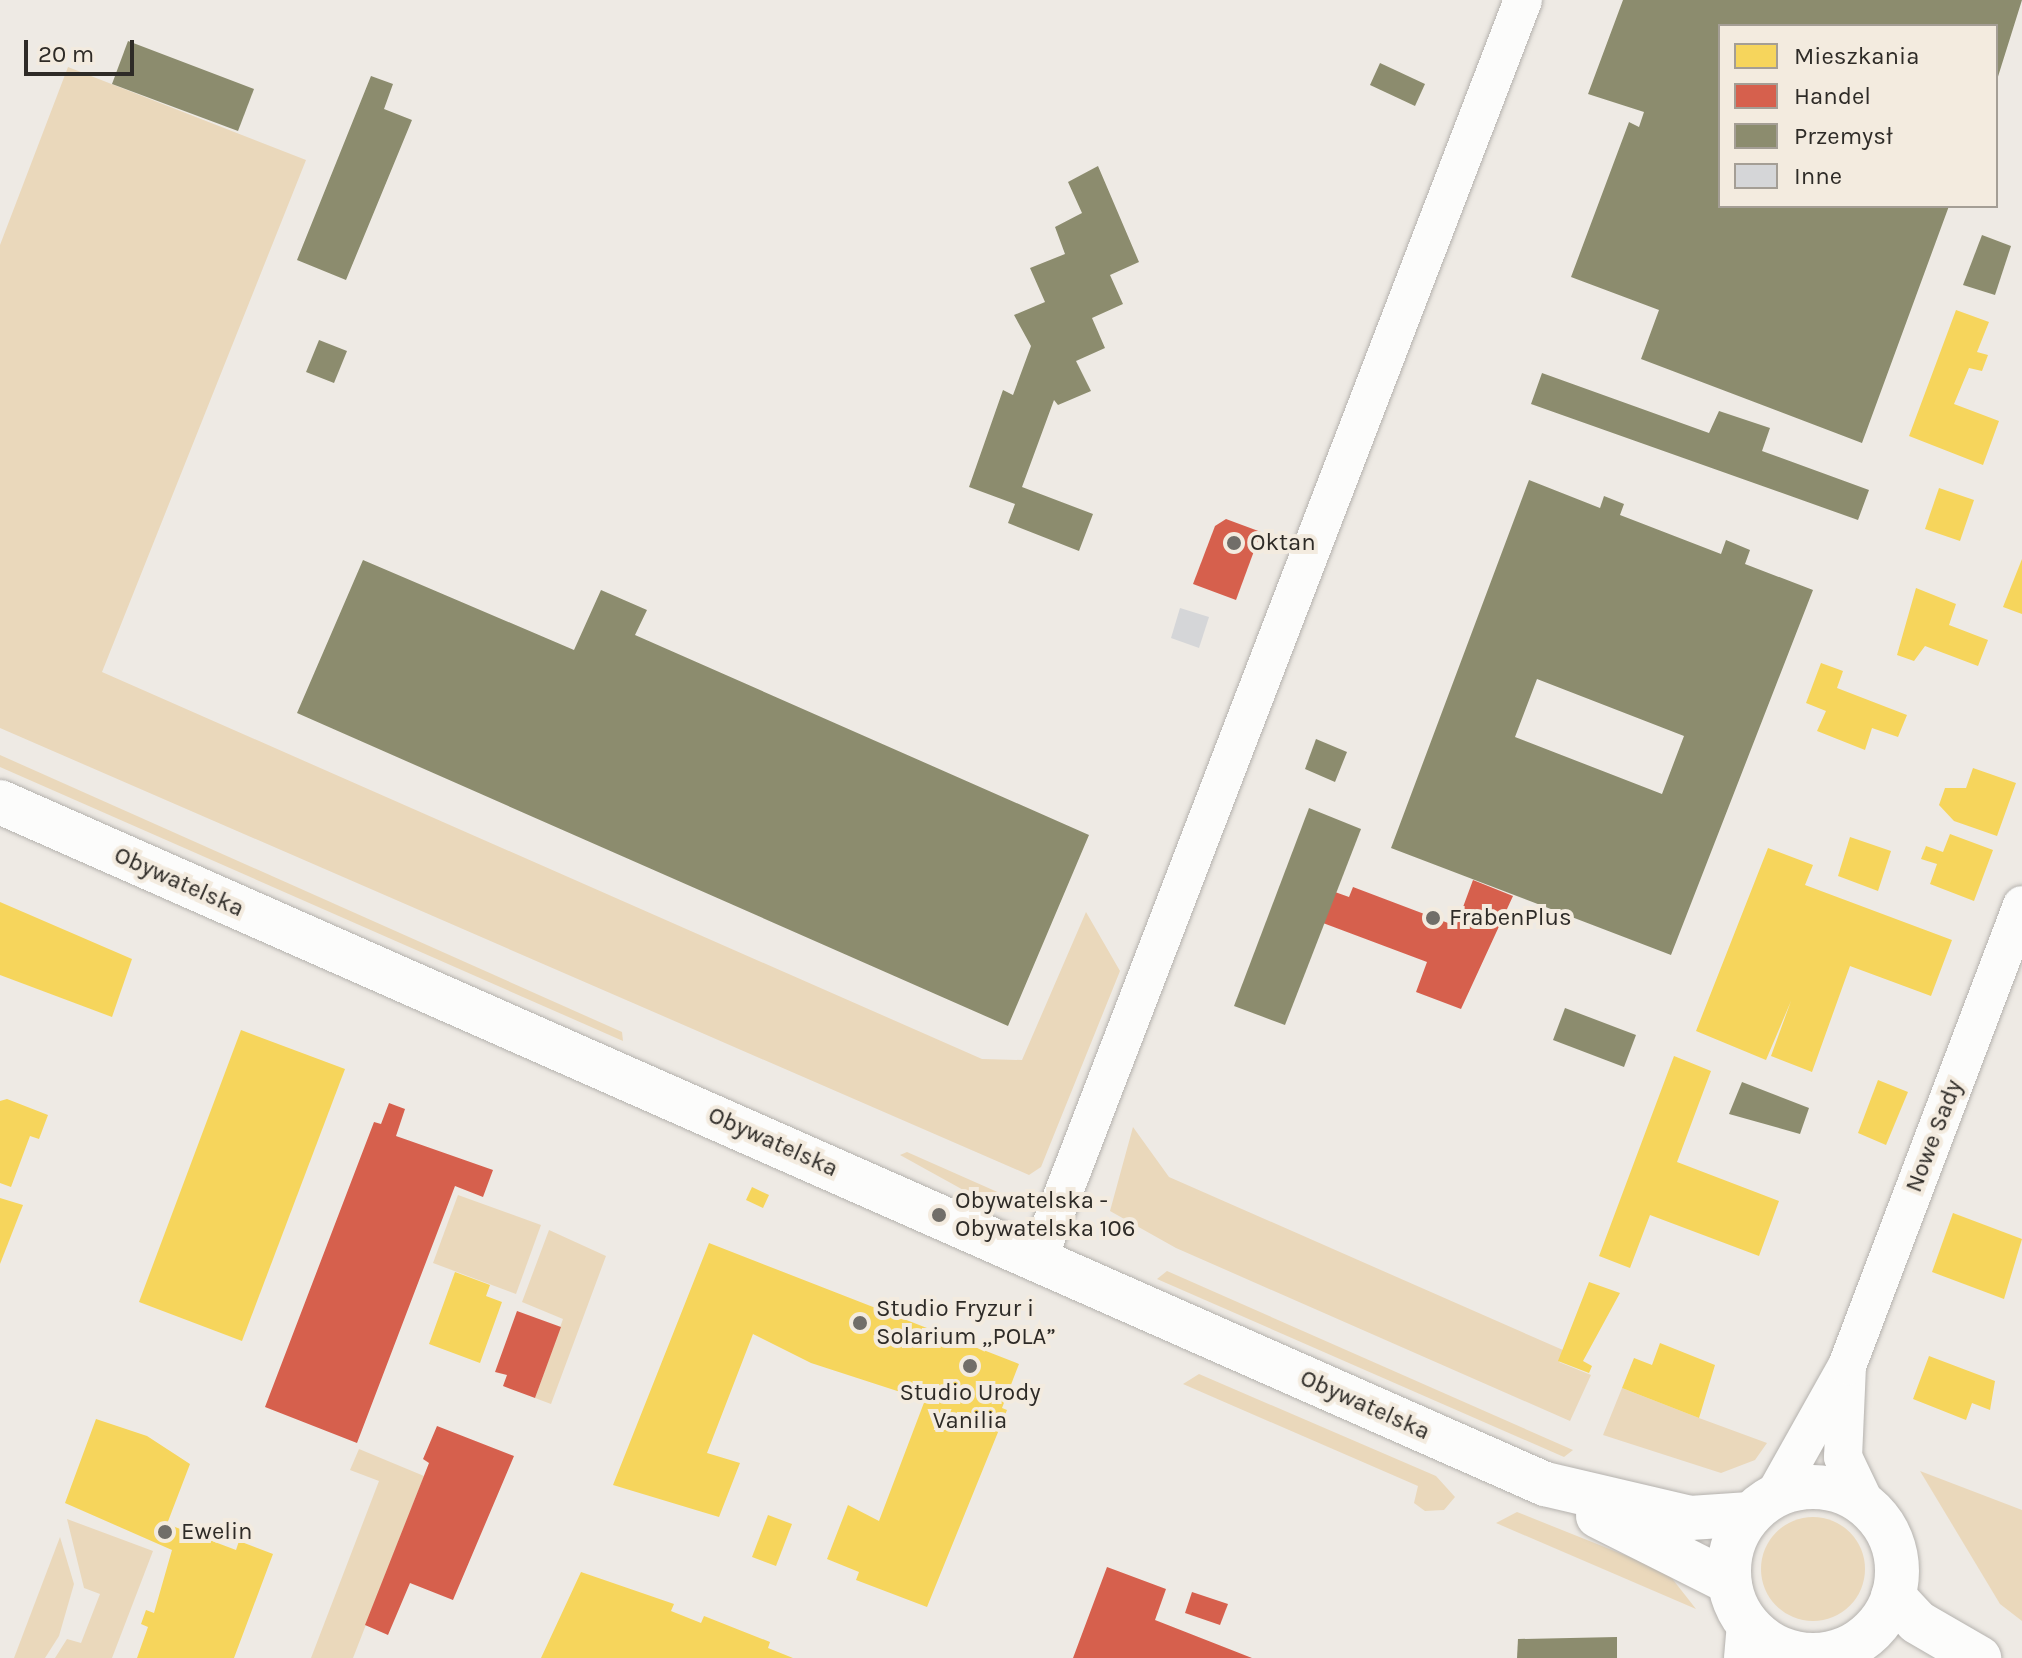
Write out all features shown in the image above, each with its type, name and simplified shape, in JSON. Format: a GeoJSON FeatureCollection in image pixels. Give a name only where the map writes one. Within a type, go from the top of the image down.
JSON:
{"type":"FeatureCollection","features":[{"type":"Feature","properties":{"kind":"main road","name":"Obywatelska"},"geometry":{"type":"LineString","coordinates":[[0,802],[1545,1484],[1729,1582]]}},
{"type":"Feature","properties":{"kind":"main road","name":"Obywatelska"},"geometry":{"type":"LineString","coordinates":[[1545,1484],[1690,1518],[1762,1505]]}},
{"type":"Feature","properties":{"kind":"main road"},"geometry":{"type":"LineString","coordinates":[[1823,1487],[1867,1507],[1894,1548],[1893,1596],[1882,1619],[1854,1652],[1800,1657],[1744,1640],[1729,1582],[1733,1546],[1762,1505],[1823,1487]]}},
{"type":"Feature","properties":{"kind":"main road"},"geometry":{"type":"LineString","coordinates":[[1893,1596],[1917,1622],[1979,1658]]}},
{"type":"Feature","properties":{"kind":"street"},"geometry":{"type":"LineString","coordinates":[[1038,1259],[1523,0]]}},
{"type":"Feature","properties":{"kind":"street","name":"Nowe Sady"},"geometry":{"type":"LineString","coordinates":[[1762,1505],[1847,1366],[2022,905]]}},
{"type":"Feature","properties":{"kind":"street","name":"Nowe Sady"},"geometry":{"type":"LineString","coordinates":[[1847,1366],[1843,1457],[1867,1507]]}},
{"type":"Feature","properties":{"kind":"shaded area"},"geometry":{"type":"Polygon","coordinates":[[[68,67],[306,160],[102,672],[982,1059],[1022,1060],[1086,912],[1120,971],[1041,1167],[1029,1175],[0,728],[0,245],[68,67]]]}},
{"type":"Feature","properties":{"kind":"shaded area"},"geometry":{"type":"Polygon","coordinates":[[[0,755],[622,1032],[623,1041],[0,767],[0,755]]]}},
{"type":"Feature","properties":{"kind":"shaded area"},"geometry":{"type":"Polygon","coordinates":[[[1133,1127],[1169,1177],[1563,1350],[1559,1362],[1591,1375],[1570,1421],[1176,1248],[1110,1211],[1133,1127]]]}},
{"type":"Feature","properties":{"kind":"shaded area"},"geometry":{"type":"Polygon","coordinates":[[[907,1152],[1011,1198],[976,1197],[900,1155],[907,1152]]]}},
{"type":"Feature","properties":{"kind":"shaded area"},"geometry":{"type":"Polygon","coordinates":[[[458,1195],[541,1225],[516,1294],[433,1263],[458,1195]]]}},
{"type":"Feature","properties":{"kind":"shaded area"},"geometry":{"type":"Polygon","coordinates":[[[549,1230],[606,1256],[551,1404],[535,1398],[563,1319],[522,1302],[549,1230]]]}},
{"type":"Feature","properties":{"kind":"shaded area"},"geometry":{"type":"Polygon","coordinates":[[[1167,1271],[1573,1450],[1564,1457],[1157,1279],[1167,1271]]]}},
{"type":"Feature","properties":{"kind":"shaded area"},"geometry":{"type":"Polygon","coordinates":[[[1199,1374],[1436,1476],[1455,1497],[1444,1510],[1425,1511],[1414,1503],[1418,1486],[1183,1384],[1199,1374]]]}},
{"type":"Feature","properties":{"kind":"shaded area"},"geometry":{"type":"Polygon","coordinates":[[[1622,1388],[1767,1443],[1755,1460],[1721,1473],[1603,1435],[1622,1388]]]}},
{"type":"Feature","properties":{"kind":"shaded area"},"geometry":{"type":"Polygon","coordinates":[[[359,1449],[424,1476],[353,1658],[311,1658],[379,1481],[350,1470],[359,1449]]]}},
{"type":"Feature","properties":{"kind":"shaded area"},"geometry":{"type":"Polygon","coordinates":[[[1920,1471],[2022,1510],[2022,1621],[2000,1604],[1920,1471]]]}},
{"type":"Feature","properties":{"kind":"shaded area"},"geometry":{"type":"Polygon","coordinates":[[[1517,1512],[1667,1572],[1696,1609],[1496,1523],[1517,1512]]]}},
{"type":"Feature","properties":{"kind":"shaded area"},"geometry":{"type":"Polygon","coordinates":[[[1813,1517],[1833,1521],[1856,1540],[1865,1569],[1861,1589],[1842,1612],[1813,1621],[1793,1617],[1770,1598],[1761,1569],[1765,1549],[1784,1526],[1813,1517]]]}},
{"type":"Feature","properties":{"kind":"shaded area"},"geometry":{"type":"Polygon","coordinates":[[[67,1519],[153,1551],[112,1658],[55,1658],[67,1639],[81,1643],[100,1594],[84,1588],[67,1519]]]}},
{"type":"Feature","properties":{"kind":"shaded area"},"geometry":{"type":"Polygon","coordinates":[[[60,1537],[74,1584],[59,1636],[45,1658],[14,1658],[60,1537]]]}},
{"type":"Feature","properties":{"kind":"building: Mieszkania"},"geometry":{"type":"Polygon","coordinates":[[[1956,310],[1989,322],[1977,352],[1988,355],[1982,371],[1969,368],[1954,404],[1999,421],[1983,465],[1909,436],[1956,310]]]}},
{"type":"Feature","properties":{"kind":"building: Mieszkania"},"geometry":{"type":"Polygon","coordinates":[[[1939,488],[1974,500],[1960,541],[1925,529],[1939,488]]]}},
{"type":"Feature","properties":{"kind":"building: Mieszkania"},"geometry":{"type":"Polygon","coordinates":[[[2022,559],[2022,614],[2003,607],[2022,559]]]}},
{"type":"Feature","properties":{"kind":"building: Mieszkania"},"geometry":{"type":"Polygon","coordinates":[[[1916,588],[1956,604],[1949,625],[1988,640],[1978,666],[1925,646],[1914,661],[1897,655],[1916,588]]]}},
{"type":"Feature","properties":{"kind":"building: Mieszkania"},"geometry":{"type":"Polygon","coordinates":[[[1821,663],[1843,671],[1837,688],[1907,715],[1898,737],[1872,728],[1865,750],[1817,731],[1826,711],[1806,703],[1821,663]]]}},
{"type":"Feature","properties":{"kind":"building: Mieszkania"},"geometry":{"type":"Polygon","coordinates":[[[1973,768],[2016,783],[1997,836],[1954,821],[1939,805],[1945,788],[1966,788],[1973,768]]]}},
{"type":"Feature","properties":{"kind":"building: Mieszkania"},"geometry":{"type":"Polygon","coordinates":[[[1950,834],[1993,850],[1974,901],[1930,884],[1937,864],[1921,859],[1926,846],[1943,852],[1950,834]]]}},
{"type":"Feature","properties":{"kind":"building: Mieszkania"},"geometry":{"type":"Polygon","coordinates":[[[1850,837],[1891,851],[1878,891],[1838,876],[1850,837]]]}},
{"type":"Feature","properties":{"kind":"building: Mieszkania"},"geometry":{"type":"Polygon","coordinates":[[[1768,848],[1813,865],[1805,885],[1952,940],[1931,996],[1850,966],[1812,1072],[1771,1056],[1791,1001],[1766,1060],[1696,1031],[1768,848]]]}},
{"type":"Feature","properties":{"kind":"building: Mieszkania"},"geometry":{"type":"Polygon","coordinates":[[[0,902],[132,959],[112,1017],[0,975],[0,902]]]}},
{"type":"Feature","properties":{"kind":"building: Mieszkania"},"geometry":{"type":"Polygon","coordinates":[[[241,1030],[345,1069],[242,1341],[139,1302],[241,1030]]]}},
{"type":"Feature","properties":{"kind":"building: Mieszkania"},"geometry":{"type":"Polygon","coordinates":[[[1674,1056],[1711,1071],[1677,1162],[1779,1201],[1759,1256],[1650,1215],[1630,1268],[1599,1256],[1674,1056]]]}},
{"type":"Feature","properties":{"kind":"building: Mieszkania"},"geometry":{"type":"Polygon","coordinates":[[[1878,1080],[1908,1092],[1886,1145],[1858,1133],[1878,1080]]]}},
{"type":"Feature","properties":{"kind":"building: Mieszkania"},"geometry":{"type":"Polygon","coordinates":[[[7,1099],[48,1115],[39,1139],[30,1136],[11,1187],[0,1183],[0,1101],[7,1099]]]}},
{"type":"Feature","properties":{"kind":"building: Mieszkania"},"geometry":{"type":"Polygon","coordinates":[[[752,1187],[769,1195],[763,1208],[746,1200],[752,1187]]]}},
{"type":"Feature","properties":{"kind":"building: Mieszkania"},"geometry":{"type":"Polygon","coordinates":[[[0,1198],[23,1205],[0,1264],[0,1198]]]}},
{"type":"Feature","properties":{"kind":"building: Mieszkania"},"geometry":{"type":"Polygon","coordinates":[[[1953,1213],[2022,1239],[2004,1299],[1932,1272],[1953,1213]]]}},
{"type":"Feature","properties":{"kind":"building: Mieszkania"},"geometry":{"type":"Polygon","coordinates":[[[709,1243],[1019,1364],[1002,1408],[1007,1410],[927,1607],[856,1580],[859,1572],[827,1559],[848,1505],[879,1521],[925,1400],[811,1363],[753,1334],[707,1453],[740,1463],[719,1517],[613,1485],[709,1243]]]}},
{"type":"Feature","properties":{"kind":"building: Mieszkania"},"geometry":{"type":"Polygon","coordinates":[[[455,1272],[490,1285],[486,1296],[502,1302],[480,1363],[429,1344],[455,1272]]]}},
{"type":"Feature","properties":{"kind":"building: Mieszkania"},"geometry":{"type":"Polygon","coordinates":[[[1589,1282],[1620,1293],[1583,1361],[1592,1366],[1589,1373],[1558,1361],[1589,1282]]]}},
{"type":"Feature","properties":{"kind":"building: Mieszkania"},"geometry":{"type":"Polygon","coordinates":[[[1660,1343],[1715,1365],[1699,1418],[1622,1388],[1634,1358],[1652,1365],[1660,1343]]]}},
{"type":"Feature","properties":{"kind":"building: Mieszkania"},"geometry":{"type":"Polygon","coordinates":[[[1929,1356],[1995,1381],[1990,1410],[1972,1403],[1966,1420],[1913,1399],[1929,1356]]]}},
{"type":"Feature","properties":{"kind":"building: Mieszkania","name":"Ewelin"},"geometry":{"type":"Polygon","coordinates":[[[96,1419],[147,1436],[190,1464],[167,1524],[236,1550],[239,1541],[273,1554],[234,1658],[137,1658],[148,1627],[141,1624],[146,1610],[154,1613],[172,1550],[65,1503],[96,1419]]]}},
{"type":"Feature","properties":{"kind":"building: Mieszkania"},"geometry":{"type":"Polygon","coordinates":[[[768,1515],[792,1524],[776,1566],[752,1557],[768,1515]]]}},
{"type":"Feature","properties":{"kind":"building: Mieszkania"},"geometry":{"type":"Polygon","coordinates":[[[581,1572],[674,1604],[671,1611],[701,1623],[704,1616],[770,1642],[768,1648],[793,1658],[541,1658],[581,1572]]]}},
{"type":"Feature","properties":{"kind":"building: Handel"},"geometry":{"type":"Polygon","coordinates":[[[1226,519],[1261,532],[1236,600],[1193,584],[1215,526],[1226,519]]]}},
{"type":"Feature","properties":{"kind":"building: Handel"},"geometry":{"type":"Polygon","coordinates":[[[1473,880],[1513,896],[1461,1009],[1416,992],[1427,962],[1323,923],[1335,892],[1349,897],[1353,887],[1456,926],[1473,880]]]}},
{"type":"Feature","properties":{"kind":"building: Handel"},"geometry":{"type":"Polygon","coordinates":[[[389,1103],[405,1109],[396,1136],[493,1170],[483,1197],[455,1186],[357,1443],[265,1407],[374,1122],[381,1124],[389,1103]]]}},
{"type":"Feature","properties":{"kind":"building: Handel"},"geometry":{"type":"Polygon","coordinates":[[[517,1311],[561,1327],[535,1398],[503,1386],[507,1375],[495,1372],[517,1311]]]}},
{"type":"Feature","properties":{"kind":"building: Handel"},"geometry":{"type":"Polygon","coordinates":[[[437,1426],[514,1456],[453,1600],[410,1583],[388,1635],[365,1625],[429,1463],[423,1459],[437,1426]]]}},
{"type":"Feature","properties":{"kind":"building: Handel"},"geometry":{"type":"Polygon","coordinates":[[[1107,1567],[1166,1589],[1155,1620],[1252,1658],[1073,1658],[1107,1567]]]}},
{"type":"Feature","properties":{"kind":"building: Handel"},"geometry":{"type":"Polygon","coordinates":[[[1192,1592],[1228,1604],[1220,1625],[1185,1613],[1192,1592]]]}},
{"type":"Feature","properties":{"kind":"building: Przemysł"},"geometry":{"type":"Polygon","coordinates":[[[1623,0],[2022,0],[1998,77],[1998,24],[1718,24],[1718,208],[1948,208],[1862,443],[1641,359],[1659,310],[1571,277],[1629,122],[1639,127],[1644,112],[1588,94],[1623,0]]]}},
{"type":"Feature","properties":{"kind":"building: Przemysł"},"geometry":{"type":"Polygon","coordinates":[[[128,41],[254,89],[238,131],[112,84],[128,41]]]}},
{"type":"Feature","properties":{"kind":"building: Przemysł"},"geometry":{"type":"Polygon","coordinates":[[[1380,63],[1425,84],[1415,106],[1370,85],[1380,63]]]}},
{"type":"Feature","properties":{"kind":"building: Przemysł"},"geometry":{"type":"Polygon","coordinates":[[[371,76],[393,84],[384,109],[412,120],[346,280],[297,260],[371,76]]]}},
{"type":"Feature","properties":{"kind":"building: Przemysł"},"geometry":{"type":"Polygon","coordinates":[[[1098,166],[1139,262],[1110,275],[1123,304],[1092,318],[1105,348],[1076,361],[1091,391],[1058,405],[1054,400],[1022,487],[1093,514],[1079,551],[1008,523],[1015,504],[969,487],[1003,390],[1013,395],[1031,346],[1014,315],[1045,302],[1030,268],[1065,254],[1055,227],[1082,213],[1068,182],[1098,166]]]}},
{"type":"Feature","properties":{"kind":"building: Przemysł"},"geometry":{"type":"Polygon","coordinates":[[[1982,235],[2011,246],[1995,295],[1963,285],[1982,235]]]}},
{"type":"Feature","properties":{"kind":"building: Przemysł"},"geometry":{"type":"Polygon","coordinates":[[[319,340],[347,351],[334,383],[306,372],[319,340]]]}},
{"type":"Feature","properties":{"kind":"building: Przemysł"},"geometry":{"type":"Polygon","coordinates":[[[1542,373],[1709,433],[1719,411],[1770,428],[1762,451],[1869,490],[1858,520],[1531,404],[1542,373]]]}},
{"type":"Feature","properties":{"kind":"building: Przemysł"},"geometry":{"type":"Polygon","coordinates":[[[1529,480],[1600,508],[1604,496],[1624,504],[1620,515],[1721,554],[1726,540],[1750,550],[1745,564],[1813,590],[1671,955],[1391,848],[1529,480]],[[1537,679],[1515,737],[1662,794],[1684,736],[1537,679]]]}},
{"type":"Feature","properties":{"kind":"building: Przemysł"},"geometry":{"type":"Polygon","coordinates":[[[363,560],[574,650],[601,590],[647,610],[635,635],[1089,835],[1008,1026],[297,713],[363,560]]]}},
{"type":"Feature","properties":{"kind":"building: Przemysł"},"geometry":{"type":"Polygon","coordinates":[[[1316,739],[1347,752],[1335,782],[1305,769],[1316,739]]]}},
{"type":"Feature","properties":{"kind":"building: Przemysł"},"geometry":{"type":"Polygon","coordinates":[[[1309,808],[1361,829],[1285,1025],[1234,1006],[1309,808]]]}},
{"type":"Feature","properties":{"kind":"building: Przemysł"},"geometry":{"type":"Polygon","coordinates":[[[1565,1008],[1636,1035],[1624,1067],[1553,1040],[1565,1008]]]}},
{"type":"Feature","properties":{"kind":"building: Przemysł"},"geometry":{"type":"Polygon","coordinates":[[[1742,1082],[1809,1108],[1800,1134],[1729,1114],[1742,1082]]]}},
{"type":"Feature","properties":{"kind":"building: Przemysł"},"geometry":{"type":"Polygon","coordinates":[[[1617,1637],[1617,1658],[1517,1658],[1518,1639],[1617,1637]]]}},
{"type":"Feature","properties":{"kind":"building: Inne"},"geometry":{"type":"Polygon","coordinates":[[[1180,608],[1209,617],[1199,648],[1171,638],[1180,608]]]}},
{"type":"Feature","properties":{"kind":"place","name":"Oktan"},"geometry":{"type":"Point","coordinates":[1234,543]}},
{"type":"Feature","properties":{"kind":"place","name":"FrabenPlus"},"geometry":{"type":"Point","coordinates":[1433,918]}},
{"type":"Feature","properties":{"kind":"place","name":"Obywatelska - Obywatelska 106"},"geometry":{"type":"Point","coordinates":[939,1215]}},
{"type":"Feature","properties":{"kind":"place","name":"Studio Fryzur i Solarium „POLA”"},"geometry":{"type":"Point","coordinates":[860,1323]}},
{"type":"Feature","properties":{"kind":"place","name":"Studio Urody Vanilia"},"geometry":{"type":"Point","coordinates":[970,1366]}},
{"type":"Feature","properties":{"kind":"place","name":"Ewelin"},"geometry":{"type":"Point","coordinates":[165,1532]}}]}
